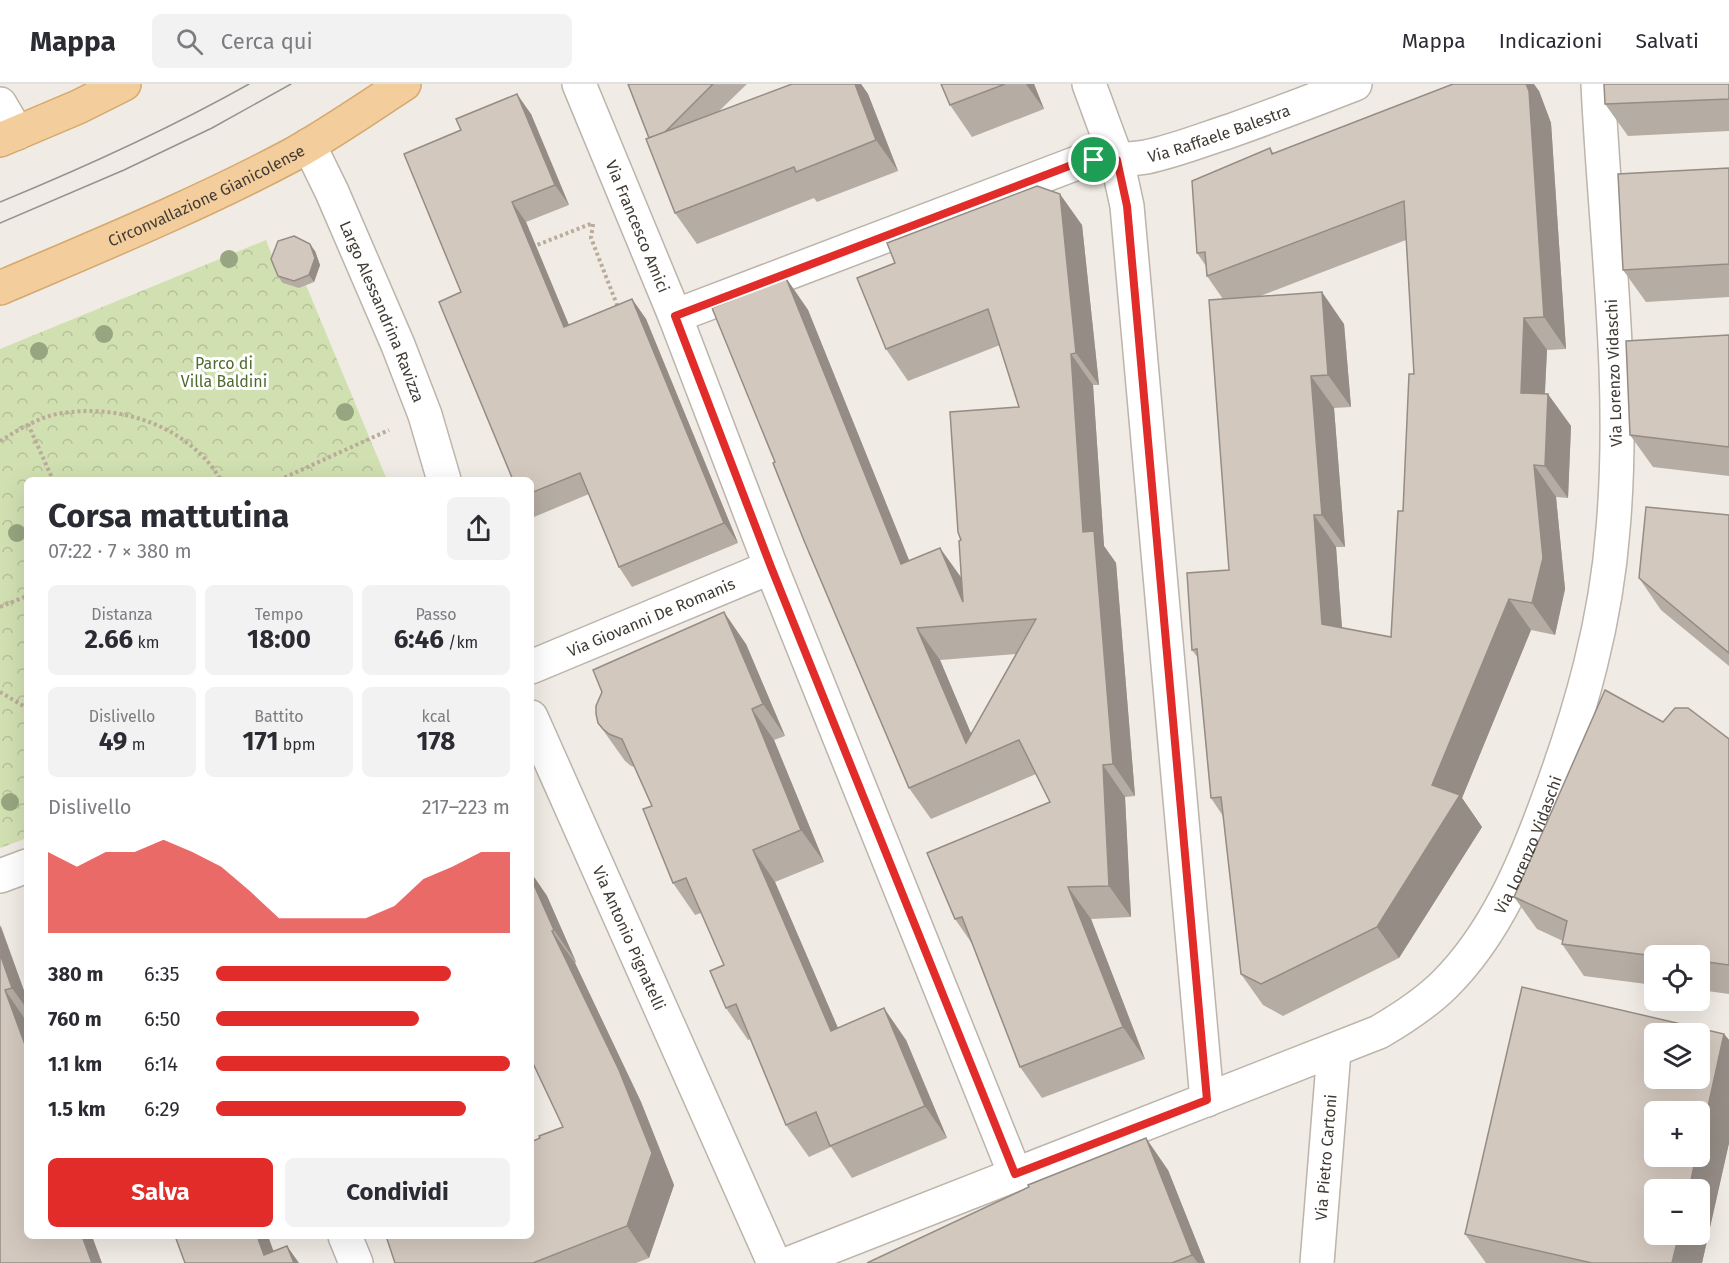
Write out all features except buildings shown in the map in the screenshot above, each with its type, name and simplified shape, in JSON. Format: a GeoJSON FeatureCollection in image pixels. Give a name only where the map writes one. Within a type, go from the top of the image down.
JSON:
{"type":"FeatureCollection","features":[{"type":"Feature","properties":{"kind":"main road"},"geometry":{"type":"LineString","coordinates":[[9,137],[124,84]]}},
{"type":"Feature","properties":{"kind":"main road","name":"Circonvallazione Gianicolense"},"geometry":{"type":"LineString","coordinates":[[0,288],[190,205],[291,155],[404,84]]}},
{"type":"Feature","properties":{"kind":"street","name":"Via Francesco Amici"},"geometry":{"type":"LineString","coordinates":[[579,84],[675,316],[771,567],[1015,1174]]}},
{"type":"Feature","properties":{"kind":"street"},"geometry":{"type":"LineString","coordinates":[[1089,84],[1117,160],[1127,206],[1207,1100]]}},
{"type":"Feature","properties":{"kind":"street","name":"Via Raffaele Balestra"},"geometry":{"type":"LineString","coordinates":[[675,316],[1077,163],[1145,157],[1183,147],[1355,84]]}},
{"type":"Feature","properties":{"kind":"street","name":"Via Lorenzo Vidaschi"},"geometry":{"type":"LineString","coordinates":[[789,1263],[1379,1032],[1425,1002],[1446,983],[1467,959],[1487,930],[1515,880],[1538,828],[1560,768],[1588,678],[1602,618],[1607,583],[1617,478],[1617,371],[1599,84]]}},
{"type":"Feature","properties":{"kind":"street"},"geometry":{"type":"LineString","coordinates":[[0,104],[9,137]]}},
{"type":"Feature","properties":{"kind":"street","name":"Largo Alessandrina Ravizza"},"geometry":{"type":"LineString","coordinates":[[309,145],[389,323],[425,415],[443,477]]}},
{"type":"Feature","properties":{"kind":"street","name":"Via Giovanni De Romanis"},"geometry":{"type":"LineString","coordinates":[[534,666],[771,567]]}},
{"type":"Feature","properties":{"kind":"street","name":"Via Antonio Pignatelli"},"geometry":{"type":"LineString","coordinates":[[534,724],[774,1263]]}},
{"type":"Feature","properties":{"kind":"street"},"geometry":{"type":"LineString","coordinates":[[0,876],[24,867]]}},
{"type":"Feature","properties":{"kind":"street","name":"Via Pietro Cartoni"},"geometry":{"type":"LineString","coordinates":[[1317,1263],[1334,1051]]}},
{"type":"Feature","properties":{"kind":"street"},"geometry":{"type":"LineString","coordinates":[[346,1239],[356,1263]]}},
{"type":"Feature","properties":{"kind":"path"},"geometry":{"type":"LineString","coordinates":[[589,216],[593,223],[591,238],[622,317]]}},
{"type":"Feature","properties":{"kind":"path"},"geometry":{"type":"LineString","coordinates":[[527,249],[593,223]]}},
{"type":"Feature","properties":{"kind":"path"},"geometry":{"type":"LineString","coordinates":[[0,441],[28,424],[62,413],[97,410],[130,414],[163,427],[192,446],[219,477]]}},
{"type":"Feature","properties":{"kind":"path"},"geometry":{"type":"LineString","coordinates":[[285,477],[425,415]]}},
{"type":"Feature","properties":{"kind":"path"},"geometry":{"type":"LineString","coordinates":[[28,424],[52,477]]}},
{"type":"Feature","properties":{"kind":"path"},"geometry":{"type":"LineString","coordinates":[[0,607],[24,597]]}},
{"type":"Feature","properties":{"kind":"path"},"geometry":{"type":"LineString","coordinates":[[0,692],[24,706]]}},
{"type":"Feature","properties":{"kind":"green space","name":"Parco di Villa Baldini"},"geometry":{"type":"Polygon","coordinates":[[[266,240],[276,266],[306,285],[386,477],[24,477],[24,839],[0,848],[0,349],[266,240]]]}},
{"type":"Feature","properties":{"kind":"tram line"},"geometry":{"type":"LineString","coordinates":[[0,202],[126,147],[249,84]]}},
{"type":"Feature","properties":{"kind":"tram line"},"geometry":{"type":"LineString","coordinates":[[0,223],[124,170],[212,128],[291,84]]}},
{"type":"Feature","properties":{"kind":"route"},"geometry":{"type":"LineString","coordinates":[[1094,160],[1117,160],[1127,206],[1207,1100],[1015,1174],[771,567],[675,316],[1077,163],[1094,160]]}}]}
